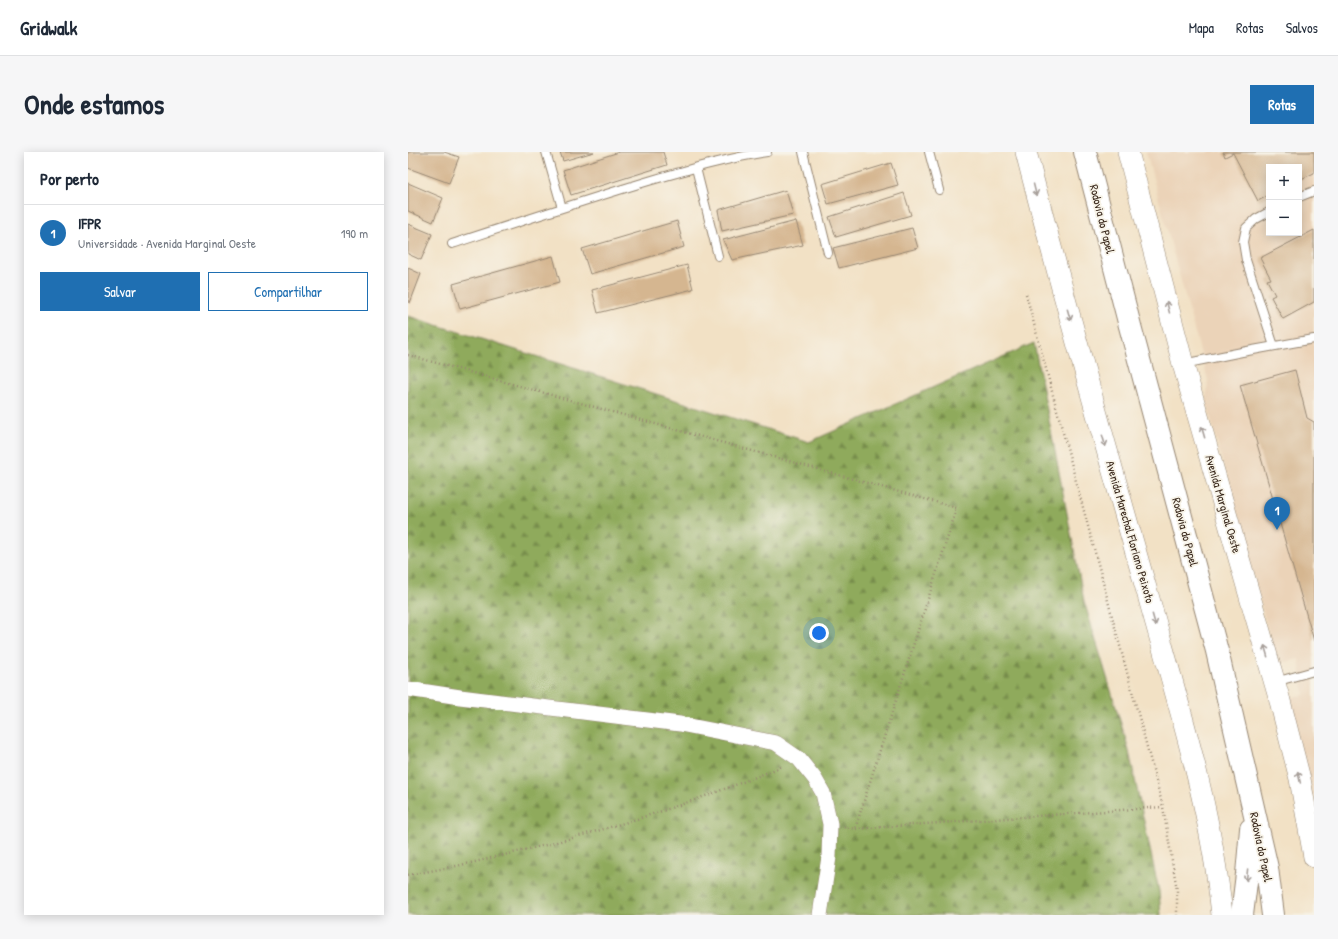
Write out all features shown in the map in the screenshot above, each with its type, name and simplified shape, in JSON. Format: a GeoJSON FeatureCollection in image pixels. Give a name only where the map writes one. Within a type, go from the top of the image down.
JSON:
{"type":"FeatureCollection","features":[{"type":"Feature","properties":{"kind":"main road","name":"Avenida Marechal Floriano Peixoto"},"geometry":{"type":"LineString","coordinates":[[1026,152],[1060,283],[1192,754],[1218,874],[1222,915]]}},
{"type":"Feature","properties":{"kind":"main road","name":"Rodovia do Papel"},"geometry":{"type":"LineString","coordinates":[[1085,152],[1217,651],[1267,868],[1273,915]]}},
{"type":"Feature","properties":{"kind":"main road","name":"Avenida Marginal Oeste"},"geometry":{"type":"LineString","coordinates":[[1128,152],[1183,364],[1275,682],[1300,779],[1314,857]]}},
{"type":"Feature","properties":{"kind":"main road"},"geometry":{"type":"LineString","coordinates":[[1242,915],[1252,808]]}},
{"type":"Feature","properties":{"kind":"street"},"geometry":{"type":"LineString","coordinates":[[408,689],[467,698],[680,724],[776,742],[799,759],[815,779],[823,793],[830,824],[829,857],[820,915]]}},
{"type":"Feature","properties":{"kind":"lane"},"geometry":{"type":"LineString","coordinates":[[546,152],[562,208]]}},
{"type":"Feature","properties":{"kind":"lane"},"geometry":{"type":"LineString","coordinates":[[452,244],[606,194],[745,155],[767,152]]}},
{"type":"Feature","properties":{"kind":"lane"},"geometry":{"type":"LineString","coordinates":[[804,152],[828,253]]}},
{"type":"Feature","properties":{"kind":"lane"},"geometry":{"type":"LineString","coordinates":[[929,152],[939,190]]}},
{"type":"Feature","properties":{"kind":"lane"},"geometry":{"type":"LineString","coordinates":[[696,168],[718,256]]}},
{"type":"Feature","properties":{"kind":"lane"},"geometry":{"type":"LineString","coordinates":[[1302,197],[1314,191]]}},
{"type":"Feature","properties":{"kind":"lane"},"geometry":{"type":"LineString","coordinates":[[1266,214],[1256,219],[1246,228],[1243,242],[1246,260],[1274,346]]}},
{"type":"Feature","properties":{"kind":"lane"},"geometry":{"type":"LineString","coordinates":[[1183,364],[1314,339]]}},
{"type":"Feature","properties":{"kind":"lane"},"geometry":{"type":"LineString","coordinates":[[1275,682],[1314,671]]}},
{"type":"Feature","properties":{"kind":"path"},"geometry":{"type":"LineString","coordinates":[[1026,294],[1162,807],[1177,890],[1177,915]]}},
{"type":"Feature","properties":{"kind":"path"},"geometry":{"type":"LineString","coordinates":[[408,355],[957,508],[856,829]]}},
{"type":"Feature","properties":{"kind":"path"},"geometry":{"type":"LineString","coordinates":[[408,875],[492,858],[662,811],[733,786],[799,759]]}},
{"type":"Feature","properties":{"kind":"path"},"geometry":{"type":"LineString","coordinates":[[830,824],[856,829],[1162,807]]}},
{"type":"Feature","properties":{"kind":"shaded area"},"geometry":{"type":"Polygon","coordinates":[[[1146,152],[1314,152],[1314,796],[1309,799],[1285,698],[1304,695],[1299,659],[1277,664],[1206,401],[1208,380],[1146,152]]]}},
{"type":"Feature","properties":{"kind":"green space"},"geometry":{"type":"Polygon","coordinates":[[[408,316],[809,442],[1034,343],[1084,601],[1128,747],[1159,891],[1161,915],[408,915],[408,316]]]}},
{"type":"Feature","properties":{"kind":"building"},"geometry":{"type":"Polygon","coordinates":[[[408,152],[444,152],[459,157],[449,183],[408,168],[408,152]]]}},
{"type":"Feature","properties":{"kind":"building"},"geometry":{"type":"Polygon","coordinates":[[[560,152],[594,152],[563,161],[560,152]]]}},
{"type":"Feature","properties":{"kind":"building"},"geometry":{"type":"Polygon","coordinates":[[[619,152],[663,152],[667,165],[571,195],[563,170],[619,152]]]}},
{"type":"Feature","properties":{"kind":"building"},"geometry":{"type":"Polygon","coordinates":[[[1223,152],[1314,152],[1314,173],[1302,179],[1302,164],[1266,164],[1266,197],[1258,201],[1233,153],[1225,157],[1223,152]]]}},
{"type":"Feature","properties":{"kind":"building"},"geometry":{"type":"Polygon","coordinates":[[[891,163],[898,185],[828,204],[822,184],[891,163]]]}},
{"type":"Feature","properties":{"kind":"building"},"geometry":{"type":"Polygon","coordinates":[[[408,183],[443,198],[433,222],[408,211],[408,183]]]}},
{"type":"Feature","properties":{"kind":"building"},"geometry":{"type":"Polygon","coordinates":[[[786,190],[793,215],[722,231],[718,210],[786,190]]]}},
{"type":"Feature","properties":{"kind":"building"},"geometry":{"type":"Polygon","coordinates":[[[904,193],[911,215],[836,237],[829,217],[904,193]]]}},
{"type":"Feature","properties":{"kind":"building"},"geometry":{"type":"Polygon","coordinates":[[[677,221],[684,247],[590,274],[582,249],[677,221]]]}},
{"type":"Feature","properties":{"kind":"building"},"geometry":{"type":"Polygon","coordinates":[[[796,221],[803,245],[732,260],[723,240],[796,221]]]}},
{"type":"Feature","properties":{"kind":"building"},"geometry":{"type":"Polygon","coordinates":[[[408,224],[432,234],[421,260],[408,254],[408,224]]]}},
{"type":"Feature","properties":{"kind":"building"},"geometry":{"type":"Polygon","coordinates":[[[912,228],[918,248],[839,268],[833,248],[912,228]]]}},
{"type":"Feature","properties":{"kind":"building"},"geometry":{"type":"Polygon","coordinates":[[[1314,230],[1314,302],[1283,319],[1271,297],[1275,295],[1267,280],[1271,279],[1260,258],[1314,230]]]}},
{"type":"Feature","properties":{"kind":"building"},"geometry":{"type":"Polygon","coordinates":[[[553,256],[560,282],[460,309],[453,284],[553,256]]]}},
{"type":"Feature","properties":{"kind":"building"},"geometry":{"type":"Polygon","coordinates":[[[687,265],[693,289],[598,313],[592,290],[687,265]]]}},
{"type":"Feature","properties":{"kind":"building"},"geometry":{"type":"Polygon","coordinates":[[[408,268],[421,274],[410,303],[408,302],[408,268]]]}},
{"type":"Feature","properties":{"kind":"building"},"geometry":{"type":"Polygon","coordinates":[[[1295,370],[1307,418],[1314,422],[1314,641],[1240,385],[1295,370]]]}},
{"type":"Feature","properties":{"kind":"place","name":"IFPR"},"geometry":{"type":"Point","coordinates":[1277,530]}}]}
